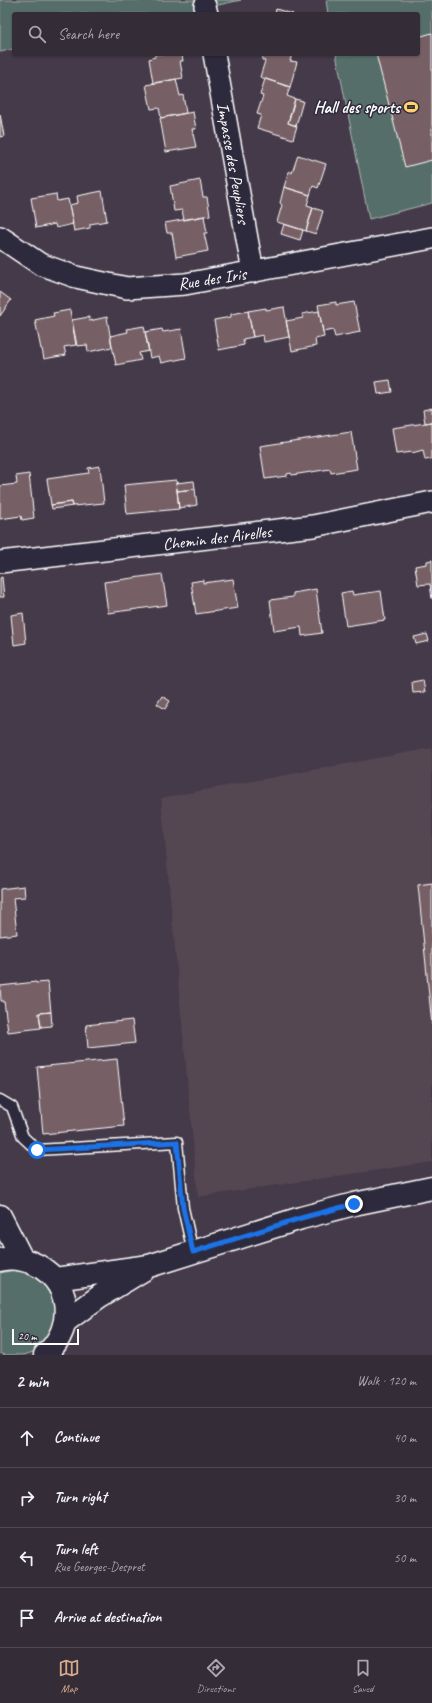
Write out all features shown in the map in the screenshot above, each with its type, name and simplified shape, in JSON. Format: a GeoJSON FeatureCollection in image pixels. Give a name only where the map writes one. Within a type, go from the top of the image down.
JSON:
{"type":"FeatureCollection","features":[{"type":"Feature","properties":{"kind":"street","name":"Impasse des Peupliers"},"geometry":{"type":"LineString","coordinates":[[214,56],[253,272]]}},
{"type":"Feature","properties":{"kind":"street","name":"Rue des Iris"},"geometry":{"type":"LineString","coordinates":[[0,237],[40,264],[76,278],[127,288],[185,284],[432,238]]}},
{"type":"Feature","properties":{"kind":"street","name":"Chemin des Airelles"},"geometry":{"type":"LineString","coordinates":[[0,562],[313,526],[432,502]]}},
{"type":"Feature","properties":{"kind":"street"},"geometry":{"type":"LineString","coordinates":[[55,1279],[149,1266],[301,1218],[354,1204],[432,1188]]}},
{"type":"Feature","properties":{"kind":"street"},"geometry":{"type":"LineString","coordinates":[[0,1216],[22,1259]]}},
{"type":"Feature","properties":{"kind":"street"},"geometry":{"type":"LineString","coordinates":[[0,1260],[22,1259],[40,1266],[55,1279],[65,1299],[66,1321],[59,1340],[46,1355]]}},
{"type":"Feature","properties":{"kind":"street"},"geometry":{"type":"LineString","coordinates":[[66,1321],[100,1296],[149,1266]]}},
{"type":"Feature","properties":{"kind":"lane"},"geometry":{"type":"LineString","coordinates":[[0,1100],[12,1108],[23,1137],[37,1150],[177,1142],[183,1208],[193,1252]]}},
{"type":"Feature","properties":{"kind":"shaded area"},"geometry":{"type":"Polygon","coordinates":[[[432,748],[432,1162],[198,1197],[161,798],[432,748]]]}},
{"type":"Feature","properties":{"kind":"green space"},"geometry":{"type":"Polygon","coordinates":[[[0,0],[241,0],[186,12],[12,12],[12,49],[0,52],[0,0]]]}},
{"type":"Feature","properties":{"kind":"green space"},"geometry":{"type":"Polygon","coordinates":[[[326,0],[432,0],[432,203],[369,219],[336,56],[420,56],[420,12],[328,12],[326,0]]]}},
{"type":"Feature","properties":{"kind":"green space"},"geometry":{"type":"Polygon","coordinates":[[[15,1270],[29,1272],[41,1278],[57,1301],[55,1329],[36,1351],[24,1355],[5,1355],[0,1353],[0,1273],[15,1270]]]}},
{"type":"Feature","properties":{"kind":"building"},"geometry":{"type":"Polygon","coordinates":[[[276,9],[286,12],[275,12],[276,9]]]}},
{"type":"Feature","properties":{"kind":"building","name":"Hall des sports"},"geometry":{"type":"Polygon","coordinates":[[[432,33],[432,160],[405,167],[377,56],[420,56],[420,36],[432,33]]]}},
{"type":"Feature","properties":{"kind":"building"},"geometry":{"type":"Polygon","coordinates":[[[182,56],[183,61],[180,61],[183,78],[153,83],[149,59],[155,57],[182,56]]]}},
{"type":"Feature","properties":{"kind":"building"},"geometry":{"type":"Polygon","coordinates":[[[263,56],[291,56],[290,61],[297,62],[290,87],[260,77],[265,61],[262,60],[263,56]]]}},
{"type":"Feature","properties":{"kind":"building"},"geometry":{"type":"Polygon","coordinates":[[[176,79],[180,96],[183,95],[186,113],[161,118],[159,108],[151,109],[146,85],[176,79]]]}},
{"type":"Feature","properties":{"kind":"building"},"geometry":{"type":"Polygon","coordinates":[[[265,79],[290,87],[287,96],[295,99],[288,123],[297,126],[293,139],[257,128],[261,115],[257,114],[263,96],[260,95],[265,79]]]}},
{"type":"Feature","properties":{"kind":"building"},"geometry":{"type":"Polygon","coordinates":[[[295,99],[303,101],[296,126],[288,123],[295,99]]]}},
{"type":"Feature","properties":{"kind":"building"},"geometry":{"type":"Polygon","coordinates":[[[193,112],[196,129],[192,129],[196,147],[166,152],[160,118],[193,112]]]}},
{"type":"Feature","properties":{"kind":"building"},"geometry":{"type":"Polygon","coordinates":[[[0,114],[4,136],[0,137],[0,114]]]}},
{"type":"Feature","properties":{"kind":"building"},"geometry":{"type":"Polygon","coordinates":[[[298,155],[326,164],[318,188],[313,186],[310,195],[284,187],[289,171],[292,173],[298,155]]]}},
{"type":"Feature","properties":{"kind":"building"},"geometry":{"type":"Polygon","coordinates":[[[200,180],[203,197],[207,197],[210,215],[184,220],[182,210],[174,211],[170,186],[200,180]]]}},
{"type":"Feature","properties":{"kind":"building"},"geometry":{"type":"Polygon","coordinates":[[[284,187],[310,195],[307,205],[313,207],[306,231],[277,222],[282,205],[280,203],[284,187]]]}},
{"type":"Feature","properties":{"kind":"building"},"geometry":{"type":"Polygon","coordinates":[[[102,191],[107,221],[90,224],[90,228],[74,231],[69,205],[78,203],[77,196],[102,191]]]}},
{"type":"Feature","properties":{"kind":"building"},"geometry":{"type":"Polygon","coordinates":[[[56,194],[57,201],[68,199],[73,224],[56,228],[55,224],[36,228],[31,198],[56,194]]]}},
{"type":"Feature","properties":{"kind":"building"},"geometry":{"type":"Polygon","coordinates":[[[313,208],[323,211],[316,234],[306,231],[313,208]]]}},
{"type":"Feature","properties":{"kind":"building"},"geometry":{"type":"Polygon","coordinates":[[[204,216],[207,233],[204,233],[208,251],[176,257],[172,233],[167,233],[165,223],[204,216]]]}},
{"type":"Feature","properties":{"kind":"building"},"geometry":{"type":"Polygon","coordinates":[[[284,224],[303,230],[300,240],[281,234],[284,224]]]}},
{"type":"Feature","properties":{"kind":"building"},"geometry":{"type":"Polygon","coordinates":[[[0,292],[11,300],[0,316],[0,292]]]}},
{"type":"Feature","properties":{"kind":"building"},"geometry":{"type":"Polygon","coordinates":[[[336,302],[336,305],[354,302],[360,332],[335,337],[333,330],[323,332],[318,305],[336,302]]]}},
{"type":"Feature","properties":{"kind":"building"},"geometry":{"type":"Polygon","coordinates":[[[284,307],[289,337],[264,342],[263,335],[253,337],[248,311],[284,307]]]}},
{"type":"Feature","properties":{"kind":"building"},"geometry":{"type":"Polygon","coordinates":[[[70,310],[76,345],[64,347],[66,355],[44,359],[35,320],[54,316],[53,313],[70,310]]]}},
{"type":"Feature","properties":{"kind":"building"},"geometry":{"type":"Polygon","coordinates":[[[248,311],[253,337],[243,339],[244,345],[219,350],[214,320],[231,317],[231,314],[248,311]]]}},
{"type":"Feature","properties":{"kind":"building"},"geometry":{"type":"Polygon","coordinates":[[[319,311],[324,337],[315,339],[316,346],[292,351],[286,321],[303,318],[302,314],[319,311]]]}},
{"type":"Feature","properties":{"kind":"building"},"geometry":{"type":"Polygon","coordinates":[[[89,317],[89,321],[107,317],[112,347],[88,352],[87,345],[77,346],[72,320],[89,317]]]}},
{"type":"Feature","properties":{"kind":"building"},"geometry":{"type":"Polygon","coordinates":[[[144,326],[149,351],[139,353],[141,360],[116,365],[110,336],[128,332],[127,329],[144,326]]]}},
{"type":"Feature","properties":{"kind":"building"},"geometry":{"type":"Polygon","coordinates":[[[162,329],[163,332],[181,329],[186,358],[161,363],[159,356],[150,358],[145,332],[162,329]]]}},
{"type":"Feature","properties":{"kind":"building"},"geometry":{"type":"Polygon","coordinates":[[[390,380],[392,392],[378,394],[376,382],[390,380]]]}},
{"type":"Feature","properties":{"kind":"building"},"geometry":{"type":"Polygon","coordinates":[[[432,408],[432,422],[425,423],[423,410],[432,408]]]}},
{"type":"Feature","properties":{"kind":"building"},"geometry":{"type":"Polygon","coordinates":[[[432,422],[432,459],[425,460],[423,450],[412,453],[396,454],[392,428],[432,422]]]}},
{"type":"Feature","properties":{"kind":"building"},"geometry":{"type":"Polygon","coordinates":[[[351,432],[357,469],[331,473],[330,469],[292,475],[291,473],[287,474],[287,476],[265,479],[260,446],[351,432]]]}},
{"type":"Feature","properties":{"kind":"building"},"geometry":{"type":"Polygon","coordinates":[[[100,466],[104,503],[73,506],[72,502],[51,505],[47,479],[89,473],[88,468],[100,466]]]}},
{"type":"Feature","properties":{"kind":"building"},"geometry":{"type":"Polygon","coordinates":[[[29,474],[34,518],[22,520],[21,516],[0,519],[0,486],[17,484],[16,476],[29,474]]]}},
{"type":"Feature","properties":{"kind":"building"},"geometry":{"type":"Polygon","coordinates":[[[176,480],[179,509],[127,514],[124,485],[176,480]]]}},
{"type":"Feature","properties":{"kind":"building"},"geometry":{"type":"Polygon","coordinates":[[[194,481],[195,489],[177,491],[176,483],[194,481]]]}},
{"type":"Feature","properties":{"kind":"building"},"geometry":{"type":"Polygon","coordinates":[[[195,489],[197,505],[179,508],[177,491],[195,489]]]}},
{"type":"Feature","properties":{"kind":"building"},"geometry":{"type":"Polygon","coordinates":[[[72,502],[73,506],[52,509],[51,505],[72,502]]]}},
{"type":"Feature","properties":{"kind":"building"},"geometry":{"type":"Polygon","coordinates":[[[432,560],[432,599],[430,584],[418,585],[415,566],[427,564],[427,561],[432,560]]]}},
{"type":"Feature","properties":{"kind":"building"},"geometry":{"type":"Polygon","coordinates":[[[162,574],[167,605],[108,613],[104,582],[162,574]]]}},
{"type":"Feature","properties":{"kind":"building"},"geometry":{"type":"Polygon","coordinates":[[[2,577],[4,597],[0,597],[0,578],[2,577]]]}},
{"type":"Feature","properties":{"kind":"building"},"geometry":{"type":"Polygon","coordinates":[[[233,579],[238,608],[196,614],[191,582],[203,580],[203,583],[233,579]]]}},
{"type":"Feature","properties":{"kind":"building"},"geometry":{"type":"Polygon","coordinates":[[[316,589],[322,633],[302,636],[301,627],[274,631],[270,600],[293,597],[293,593],[316,589]]]}},
{"type":"Feature","properties":{"kind":"building"},"geometry":{"type":"Polygon","coordinates":[[[352,591],[353,595],[381,591],[385,620],[346,626],[341,593],[352,591]]]}},
{"type":"Feature","properties":{"kind":"building"},"geometry":{"type":"Polygon","coordinates":[[[23,613],[26,643],[14,645],[11,615],[23,613]]]}},
{"type":"Feature","properties":{"kind":"building"},"geometry":{"type":"Polygon","coordinates":[[[427,634],[429,641],[416,644],[414,637],[427,634]]]}},
{"type":"Feature","properties":{"kind":"building"},"geometry":{"type":"Polygon","coordinates":[[[423,680],[425,692],[413,693],[412,682],[423,680]]]}},
{"type":"Feature","properties":{"kind":"building"},"geometry":{"type":"Polygon","coordinates":[[[162,696],[170,701],[165,709],[157,704],[162,696]]]}},
{"type":"Feature","properties":{"kind":"building"},"geometry":{"type":"Polygon","coordinates":[[[432,883],[432,1025],[418,885],[432,883]]]}},
{"type":"Feature","properties":{"kind":"building"},"geometry":{"type":"Polygon","coordinates":[[[24,886],[25,897],[13,898],[17,934],[0,936],[0,889],[24,886]]]}},
{"type":"Feature","properties":{"kind":"building"},"geometry":{"type":"Polygon","coordinates":[[[48,982],[51,1012],[39,1013],[41,1028],[8,1032],[4,1001],[1,1001],[0,986],[48,982]]]}},
{"type":"Feature","properties":{"kind":"building"},"geometry":{"type":"Polygon","coordinates":[[[51,1012],[52,1026],[41,1027],[39,1013],[51,1012]]]}},
{"type":"Feature","properties":{"kind":"building"},"geometry":{"type":"Polygon","coordinates":[[[132,1020],[135,1043],[88,1048],[86,1025],[132,1020]]]}},
{"type":"Feature","properties":{"kind":"building"},"geometry":{"type":"Polygon","coordinates":[[[117,1059],[124,1126],[43,1134],[37,1067],[117,1059]]]}},
{"type":"Feature","properties":{"kind":"place","name":"Hall des sports"},"geometry":{"type":"Point","coordinates":[411,107]}},
{"type":"Feature","properties":{"kind":"route"},"geometry":{"type":"LineString","coordinates":[[37,1150],[177,1142],[183,1208],[193,1252],[301,1218],[354,1204]]}}]}
